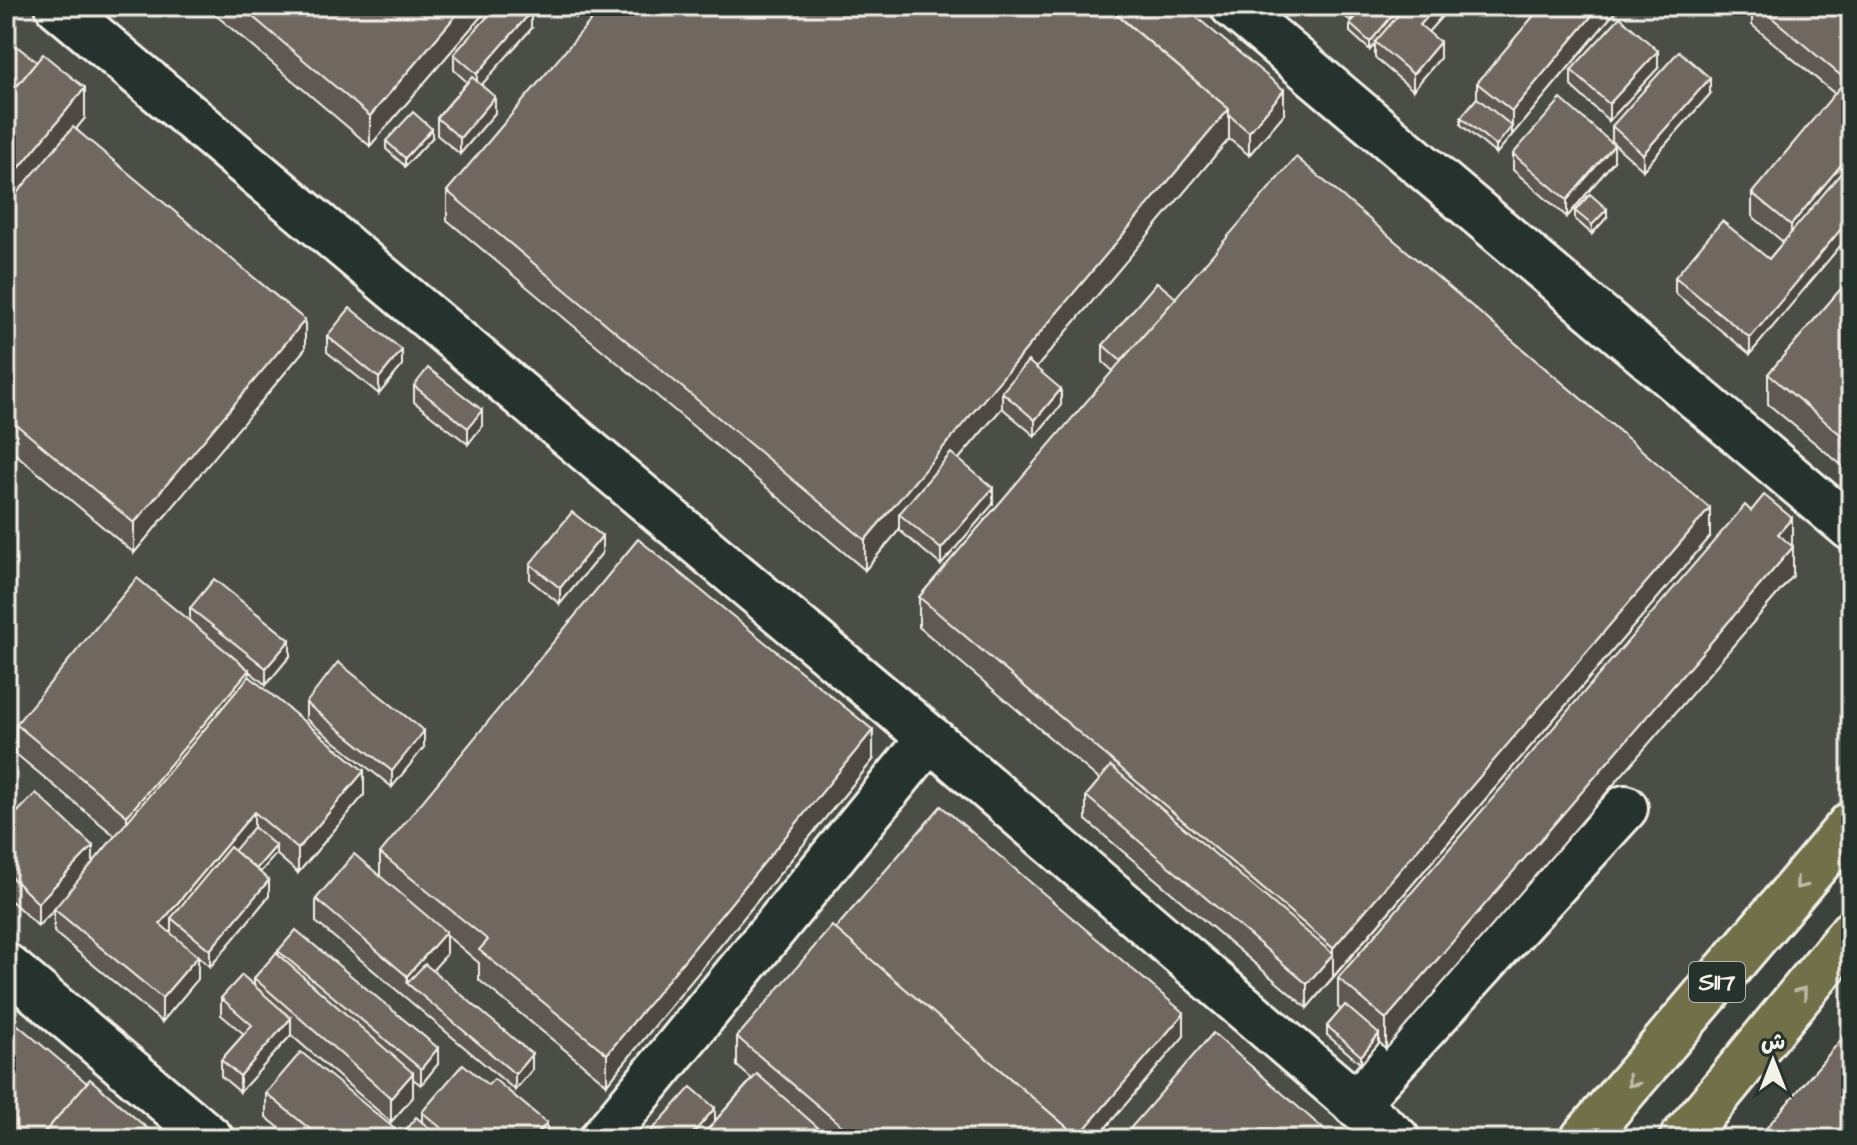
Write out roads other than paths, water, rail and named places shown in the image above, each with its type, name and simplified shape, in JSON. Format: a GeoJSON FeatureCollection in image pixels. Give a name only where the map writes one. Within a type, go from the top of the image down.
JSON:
{"type":"FeatureCollection","features":[{"type":"Feature","properties":{"kind":"main road","name":"S117"},"geometry":{"type":"LineString","coordinates":[[1583,1139],[1851,824]]}},
{"type":"Feature","properties":{"kind":"main road","name":"S117"},"geometry":{"type":"LineString","coordinates":[[1682,1139],[1851,933]]}},
{"type":"Feature","properties":{"kind":"lane"},"geometry":{"type":"LineString","coordinates":[[58,6],[930,738],[1397,1139]]}},
{"type":"Feature","properties":{"kind":"lane"},"geometry":{"type":"LineString","coordinates":[[1233,6],[1847,518]]}},
{"type":"Feature","properties":{"kind":"lane"},"geometry":{"type":"LineString","coordinates":[[602,1139],[930,738]]}},
{"type":"Feature","properties":{"kind":"lane"},"geometry":{"type":"LineString","coordinates":[[1355,1104],[1625,808]]}},
{"type":"Feature","properties":{"kind":"lane"},"geometry":{"type":"LineString","coordinates":[[6,966],[211,1139]]}}]}
